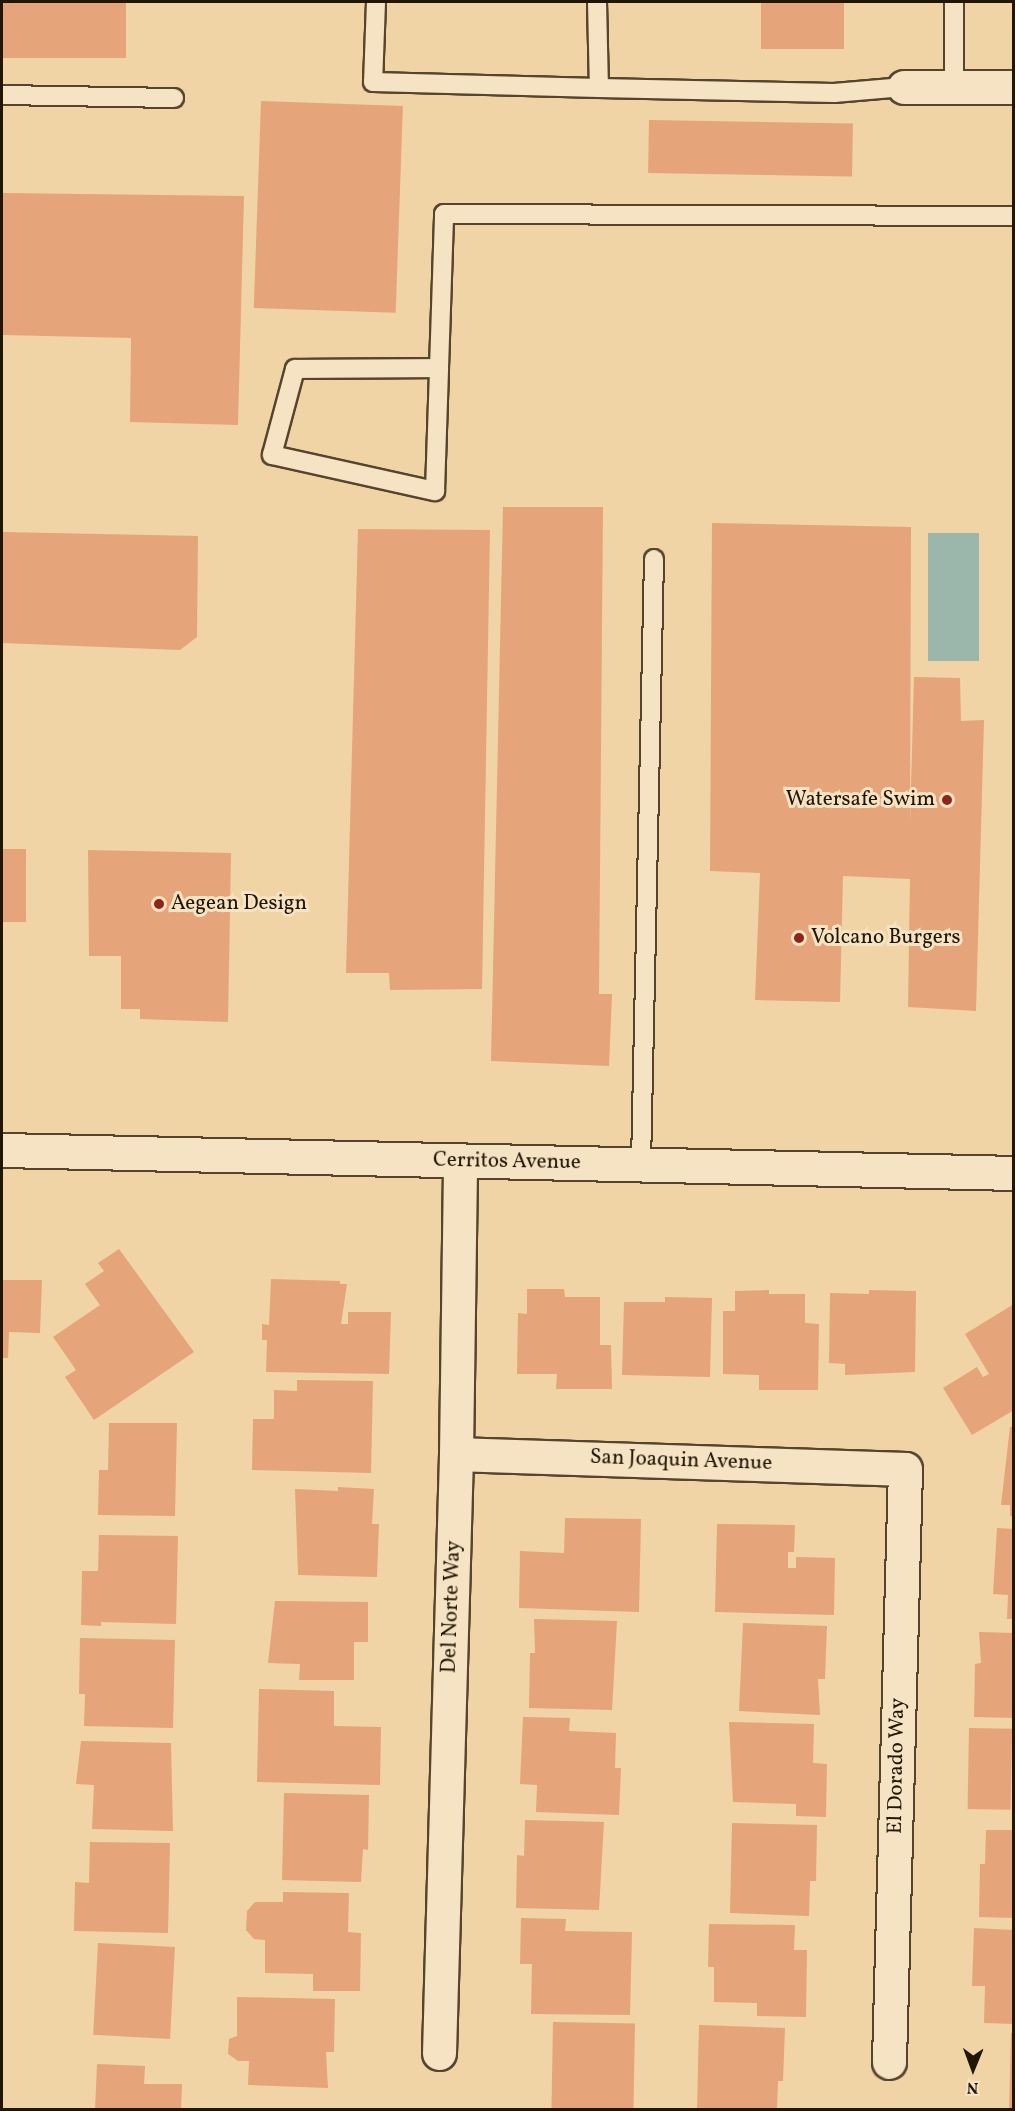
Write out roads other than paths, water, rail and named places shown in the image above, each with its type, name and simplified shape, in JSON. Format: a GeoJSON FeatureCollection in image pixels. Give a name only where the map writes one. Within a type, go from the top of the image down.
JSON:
{"type":"FeatureCollection","features":[{"type":"Feature","properties":{"kind":"street"},"geometry":{"type":"LineString","coordinates":[[904,87],[1014,87]]}},
{"type":"Feature","properties":{"kind":"street","name":"Cerritos Avenue"},"geometry":{"type":"LineString","coordinates":[[2,1150],[1014,1173]]}},
{"type":"Feature","properties":{"kind":"street","name":"Del Norte Way"},"geometry":{"type":"LineString","coordinates":[[439,2053],[456,1454],[460,1161]]}},
{"type":"Feature","properties":{"kind":"street","name":"San Joaquin Avenue"},"geometry":{"type":"LineString","coordinates":[[456,1454],[905,1469]]}},
{"type":"Feature","properties":{"kind":"street","name":"El Dorado Way"},"geometry":{"type":"LineString","coordinates":[[890,2062],[905,1469]]}},
{"type":"Feature","properties":{"kind":"lane"},"geometry":{"type":"LineString","coordinates":[[376,2],[373,82],[834,93],[904,87]]}},
{"type":"Feature","properties":{"kind":"lane"},"geometry":{"type":"LineString","coordinates":[[597,2],[599,88]]}},
{"type":"Feature","properties":{"kind":"lane"},"geometry":{"type":"LineString","coordinates":[[954,2],[954,87]]}},
{"type":"Feature","properties":{"kind":"lane"},"geometry":{"type":"LineString","coordinates":[[2,95],[174,98]]}},
{"type":"Feature","properties":{"kind":"lane"},"geometry":{"type":"LineString","coordinates":[[439,368],[295,369],[272,455],[435,491],[439,368],[444,214],[1014,216]]}},
{"type":"Feature","properties":{"kind":"lane"},"geometry":{"type":"LineString","coordinates":[[641,1164],[654,559]]}},
{"type":"Feature","properties":{"kind":"place","name":"Watersafe Swim"},"geometry":{"type":"Point","coordinates":[947,800]}},
{"type":"Feature","properties":{"kind":"place","name":"Aegean Design"},"geometry":{"type":"Point","coordinates":[159,904]}},
{"type":"Feature","properties":{"kind":"place","name":"Volcano Burgers"},"geometry":{"type":"Point","coordinates":[799,938]}}]}
